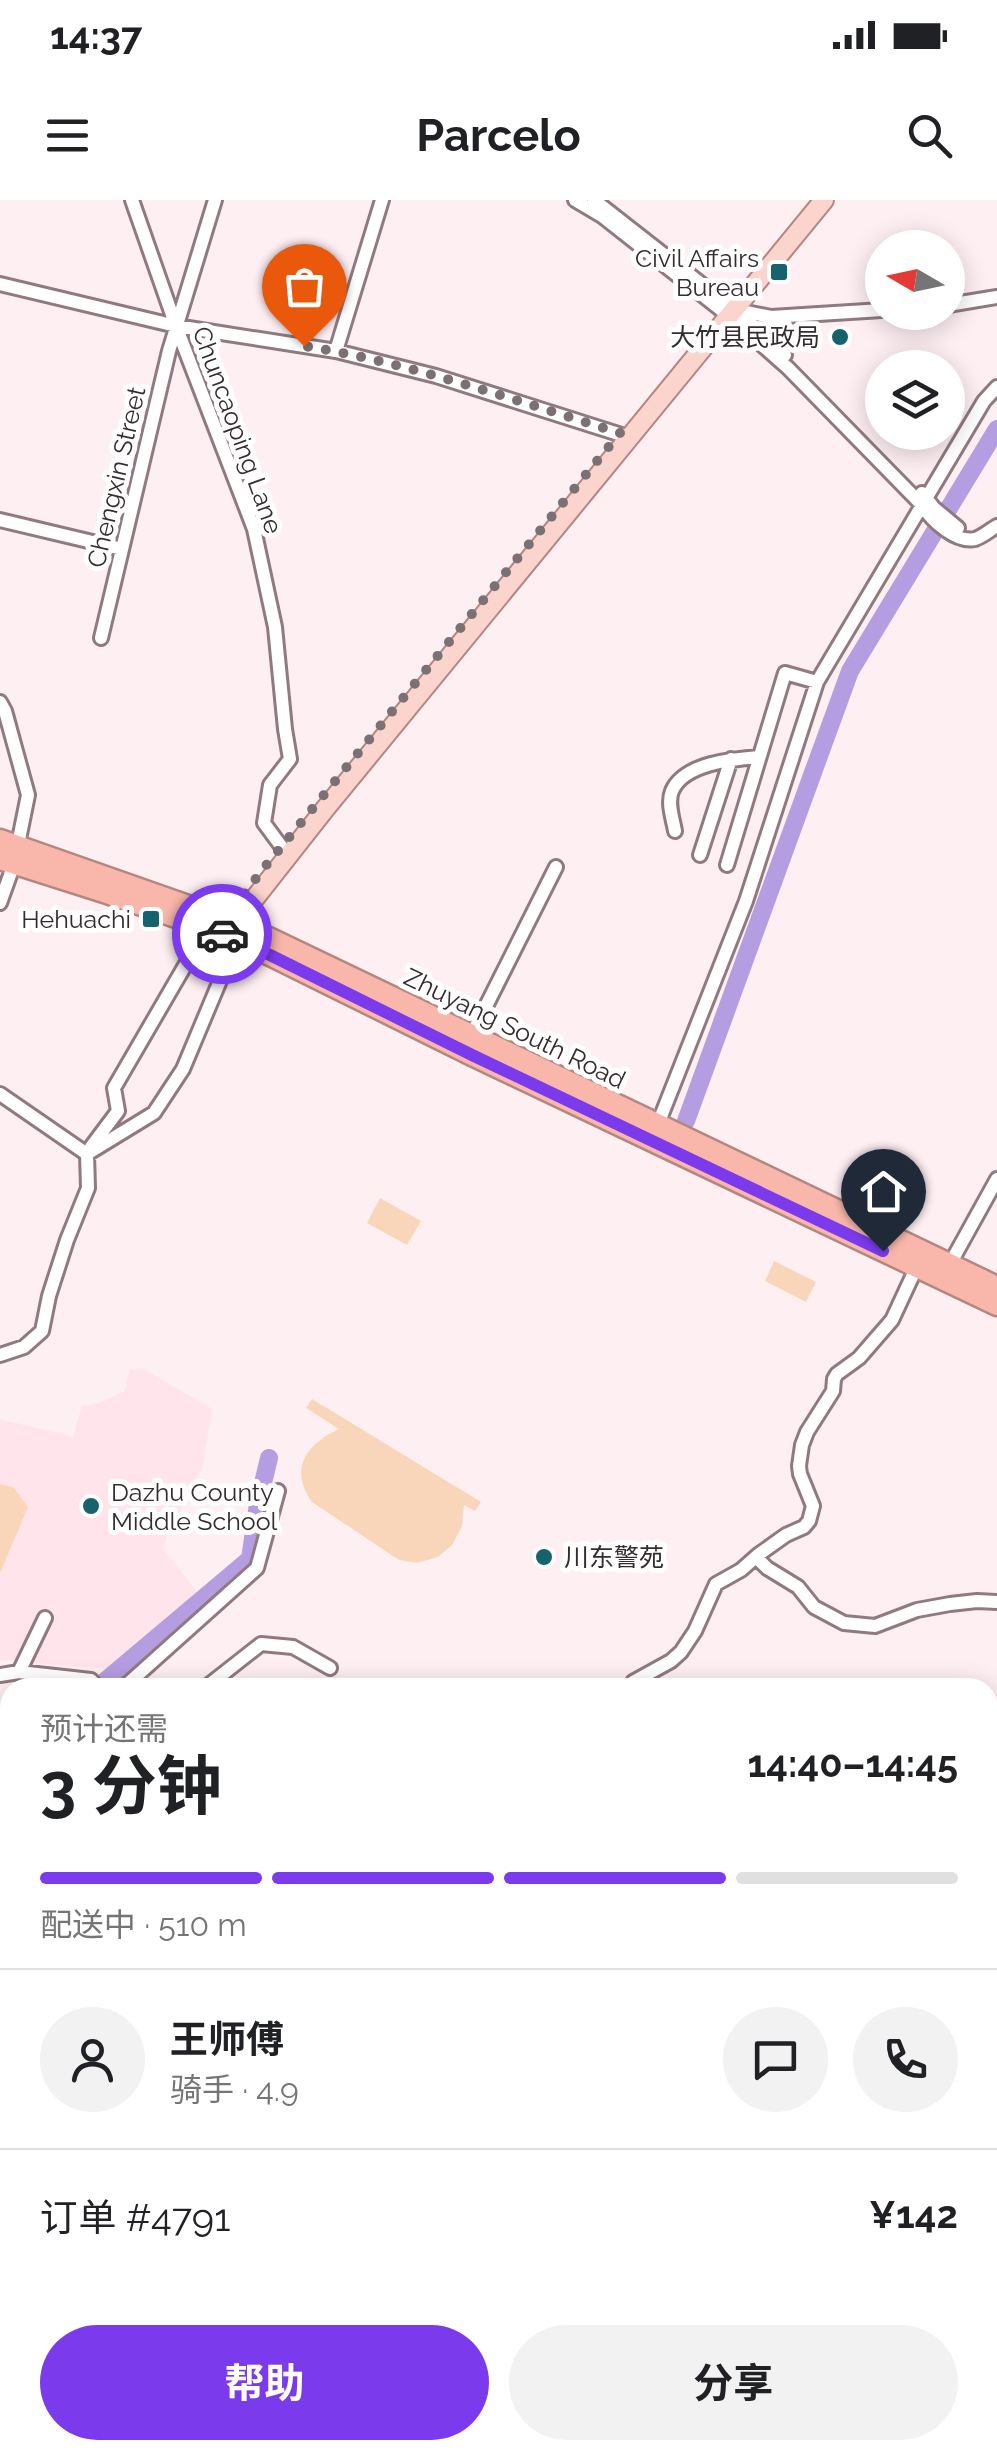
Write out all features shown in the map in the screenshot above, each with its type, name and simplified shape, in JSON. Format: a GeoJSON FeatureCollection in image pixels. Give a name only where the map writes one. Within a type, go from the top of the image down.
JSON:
{"type":"FeatureCollection","features":[{"type":"Feature","properties":{"kind":"highway","name":"Zhuyang South Road"},"geometry":{"type":"LineString","coordinates":[[8,852],[225,927],[472,1034],[658,1124],[920,1259],[997,1305]]}},
{"type":"Feature","properties":{"kind":"highway","name":"Zhuyang South Road"},"geometry":{"type":"LineString","coordinates":[[225,927],[920,1259],[950,1264],[997,1287]]}},
{"type":"Feature","properties":{"kind":"main road"},"geometry":{"type":"LineString","coordinates":[[728,311],[814,200]]}},
{"type":"Feature","properties":{"kind":"main road"},"geometry":{"type":"LineString","coordinates":[[225,927],[281,846],[824,200]]}},
{"type":"Feature","properties":{"kind":"main road"},"geometry":{"type":"LineString","coordinates":[[225,927],[624,435]]}},
{"type":"Feature","properties":{"kind":"street","name":"Chuncaoping Lane"},"geometry":{"type":"LineString","coordinates":[[132,200],[254,530],[275,627],[290,759],[270,785],[264,824],[281,846]]}},
{"type":"Feature","properties":{"kind":"street","name":"Chengxin Street"},"geometry":{"type":"LineString","coordinates":[[101,638],[176,326],[215,200]]}},
{"type":"Feature","properties":{"kind":"street"},"geometry":{"type":"LineString","coordinates":[[336,352],[382,200]]}},
{"type":"Feature","properties":{"kind":"street"},"geometry":{"type":"LineString","coordinates":[[575,200],[728,311],[771,317],[865,311]]}},
{"type":"Feature","properties":{"kind":"street"},"geometry":{"type":"LineString","coordinates":[[594,200],[728,311],[962,536],[977,538],[997,524]]}},
{"type":"Feature","properties":{"kind":"street"},"geometry":{"type":"LineString","coordinates":[[0,284],[176,326],[336,352],[436,376],[624,435]]}},
{"type":"Feature","properties":{"kind":"street"},"geometry":{"type":"LineString","coordinates":[[965,302],[997,298]]}},
{"type":"Feature","properties":{"kind":"street"},"geometry":{"type":"LineString","coordinates":[[658,1124],[746,902],[817,682],[927,506],[984,401],[997,387]]}},
{"type":"Feature","properties":{"kind":"street"},"geometry":{"type":"LineString","coordinates":[[0,520],[122,548]]}},
{"type":"Feature","properties":{"kind":"street"},"geometry":{"type":"LineString","coordinates":[[726,865],[784,673],[817,682]]}},
{"type":"Feature","properties":{"kind":"street"},"geometry":{"type":"LineString","coordinates":[[0,702],[28,795],[8,852],[0,904]]}},
{"type":"Feature","properties":{"kind":"street"},"geometry":{"type":"LineString","coordinates":[[675,831],[670,806],[672,790],[692,770],[731,759],[759,757]]}},
{"type":"Feature","properties":{"kind":"street"},"geometry":{"type":"LineString","coordinates":[[700,855],[731,759]]}},
{"type":"Feature","properties":{"kind":"street"},"geometry":{"type":"LineString","coordinates":[[472,1034],[556,867]]}},
{"type":"Feature","properties":{"kind":"street"},"geometry":{"type":"LineString","coordinates":[[0,1356],[24,1347],[42,1332],[66,1240],[88,1188],[87,1154],[118,1111],[114,1088],[202,938],[225,927],[232,952],[183,1069],[154,1113],[87,1154]]}},
{"type":"Feature","properties":{"kind":"street"},"geometry":{"type":"LineString","coordinates":[[0,1094],[87,1154]]}},
{"type":"Feature","properties":{"kind":"street"},"geometry":{"type":"LineString","coordinates":[[950,1264],[997,1180]]}},
{"type":"Feature","properties":{"kind":"street"},"geometry":{"type":"LineString","coordinates":[[639,1678],[681,1652],[716,1584],[809,1521],[813,1506],[799,1466],[807,1432],[833,1391],[837,1374],[859,1358],[892,1320],[920,1259]]}},
{"type":"Feature","properties":{"kind":"street"},"geometry":{"type":"LineString","coordinates":[[134,1678],[257,1568],[278,1491]]}},
{"type":"Feature","properties":{"kind":"street"},"geometry":{"type":"LineString","coordinates":[[756,1557],[798,1587],[814,1607],[844,1622],[874,1626],[917,1610],[997,1602]]}},
{"type":"Feature","properties":{"kind":"street"},"geometry":{"type":"LineString","coordinates":[[19,1672],[46,1618]]}},
{"type":"Feature","properties":{"kind":"street"},"geometry":{"type":"LineString","coordinates":[[218,1678],[260,1644],[293,1647],[330,1668]]}},
{"type":"Feature","properties":{"kind":"street"},"geometry":{"type":"LineString","coordinates":[[0,1675],[19,1672],[57,1678]]}},
{"type":"Feature","properties":{"kind":"shaded area"},"geometry":{"type":"Polygon","coordinates":[[[380,1198],[421,1221],[407,1245],[367,1223],[380,1198]]]}},
{"type":"Feature","properties":{"kind":"shaded area"},"geometry":{"type":"Polygon","coordinates":[[[774,1261],[816,1282],[806,1302],[765,1281],[774,1261]]]}},
{"type":"Feature","properties":{"kind":"shaded area","name":"Dazhu County Middle School"},"geometry":{"type":"Polygon","coordinates":[[[142,1368],[212,1409],[203,1464],[162,1547],[200,1596],[110,1669],[0,1660],[0,1419],[73,1437],[82,1406],[125,1391],[130,1370],[142,1368]]]}},
{"type":"Feature","properties":{"kind":"shaded area"},"geometry":{"type":"Polygon","coordinates":[[[312,1399],[481,1502],[475,1511],[464,1505],[462,1526],[452,1545],[438,1557],[417,1563],[399,1560],[312,1502],[302,1478],[304,1458],[318,1442],[339,1429],[306,1408],[312,1399]]]}},
{"type":"Feature","properties":{"kind":"shaded area"},"geometry":{"type":"Polygon","coordinates":[[[0,1484],[14,1488],[28,1507],[0,1573],[0,1484]]]}},
{"type":"Feature","properties":{"kind":"waterway"},"geometry":{"type":"LineString","coordinates":[[686,1121],[850,671],[997,429]]}},
{"type":"Feature","properties":{"kind":"waterway"},"geometry":{"type":"LineString","coordinates":[[109,1678],[250,1559],[269,1458]]}},
{"type":"Feature","properties":{"kind":"way so far"},"geometry":{"type":"LineString","coordinates":[[222,934],[216,931],[264,868],[620,433],[436,376],[304,346]]}},
{"type":"Feature","properties":{"kind":"place","name":"Civil Affairs Bureau"},"geometry":{"type":"Point","coordinates":[779,272]}},
{"type":"Feature","properties":{"kind":"place","name":"大竹县民政局"},"geometry":{"type":"Point","coordinates":[840,337]}},
{"type":"Feature","properties":{"kind":"place","name":"Hehuachi"},"geometry":{"type":"Point","coordinates":[151,919]}},
{"type":"Feature","properties":{"kind":"place","name":"Dazhu County Middle School"},"geometry":{"type":"Point","coordinates":[91,1506]}},
{"type":"Feature","properties":{"kind":"place","name":"川东警苑"},"geometry":{"type":"Point","coordinates":[544,1557]}},
{"type":"Feature","properties":{"kind":"route"},"geometry":{"type":"LineString","coordinates":[[222,934],[883,1251]]}}]}
